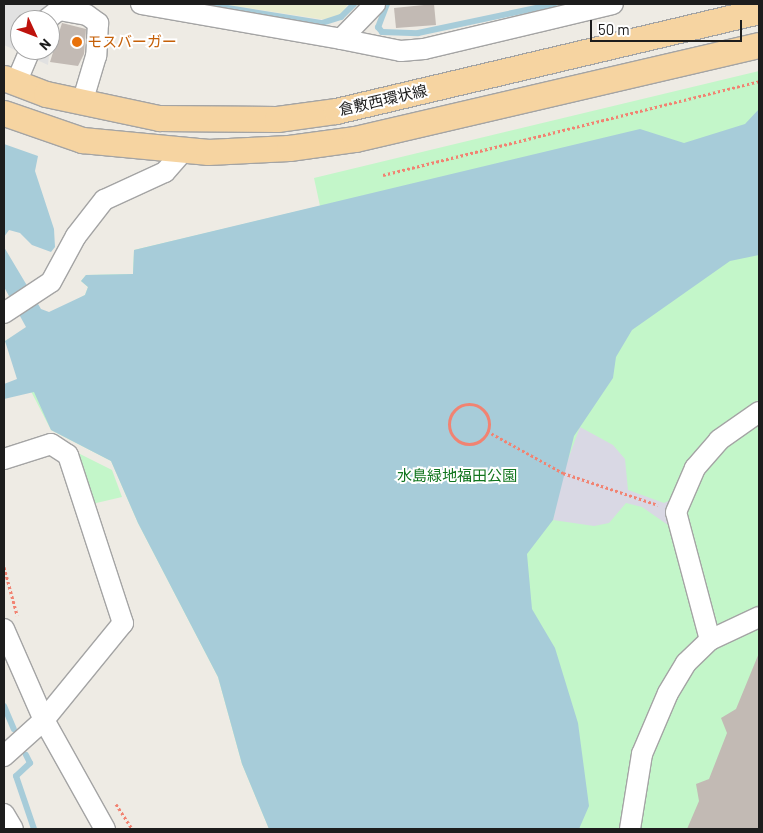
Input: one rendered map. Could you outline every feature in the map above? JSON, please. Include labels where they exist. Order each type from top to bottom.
[{"type":"main road","name":"倉敷西環状線","points":[[10,80],[82,103],[159,118],[277,119],[336,111],[759,11]]},
{"type":"main road","name":"倉敷西環状線","points":[[4,113],[82,140],[184,150],[289,148],[355,140],[759,45]]},
{"type":"street","points":[[141,4],[341,38],[401,51],[424,50],[613,4]]},
{"type":"street","points":[[341,38],[375,4]]},
{"type":"street","points":[[60,10],[87,15],[98,23],[96,56],[82,103]]},
{"type":"street","points":[[10,80],[23,60]]},
{"type":"street","points":[[8,311],[36,295],[59,272],[76,236],[104,200],[164,172],[184,150]]},
{"type":"street","points":[[710,640],[676,512],[695,468],[720,440],[759,412]]},
{"type":"street","points":[[4,459],[50,444],[68,455],[123,623],[44,720],[4,756]]},
{"type":"street","points":[[630,829],[642,754],[652,722],[686,664],[710,640],[759,617]]},
{"type":"street","points":[[4,628],[44,720],[105,829]]},
{"type":"street","points":[[4,814],[13,829]]},
{"type":"path","points":[[383,174],[759,81]]},
{"type":"path","points":[[476,405],[488,418],[487,431],[478,441],[459,441],[450,431],[450,418],[458,407],[476,405]]},
{"type":"path","points":[[487,431],[562,473],[676,512]]},
{"type":"green space","points":[[221,4],[348,4],[341,15],[327,20]]},
{"type":"green space","name":"水島緑地福田公園","points":[[759,71],[759,829],[269,829],[242,764],[218,677],[138,523],[111,461],[51,430],[5,341],[85,295],[88,287],[81,281],[86,275],[133,274],[134,250],[320,206],[314,178]]},
{"type":"green space","points":[[74,451],[112,470],[122,497],[92,504]]},
{"type":"shaded area","points":[[4,4],[55,4],[54,10],[10,10],[10,48],[4,45]]},
{"type":"shaded area","points":[[37,60],[49,60],[48,65]]},
{"type":"shaded area","points":[[580,427],[613,445],[625,459],[628,490],[664,503],[675,498],[668,525],[642,507],[626,503],[609,523],[594,526],[553,520],[563,473]]},
{"type":"water","name":"水島緑地福田公園","points":[[759,109],[759,255],[730,261],[632,330],[616,357],[613,378],[574,436],[553,520],[527,554],[532,609],[555,648],[578,723],[589,806],[579,829],[269,829],[242,764],[218,677],[138,523],[111,461],[51,430],[34,392],[4,399],[4,384],[17,379],[5,341],[26,327],[4,287],[4,247],[41,309],[49,312],[85,295],[88,287],[81,281],[86,275],[133,274],[134,250],[640,129],[684,143],[745,124]]},
{"type":"water","points":[[4,144],[38,156],[35,171],[54,229],[55,247],[51,252],[32,245],[20,233],[9,230],[4,237]]},
{"type":"building","points":[[434,4],[436,25],[396,28],[394,8]]},
{"type":"building","name":"モスバーガー","points":[[62,23],[86,29],[84,54],[78,66],[50,62],[51,60],[60,60],[60,30]]},
{"type":"building","points":[[759,653],[759,829],[687,829],[699,801],[696,784],[709,779],[727,733],[721,718],[736,709]]},
{"type":"waterway","points":[[203,4],[322,23],[341,17],[354,4]]},
{"type":"waterway","points":[[387,4],[378,27],[382,32],[418,33],[554,4]]},
{"type":"waterway","points":[[4,706],[14,729]]},
{"type":"waterway","points":[[26,755],[30,763],[16,776],[34,829]]},
{"type":"place","name":"モスバーガー","points":[[77,42]]}]
